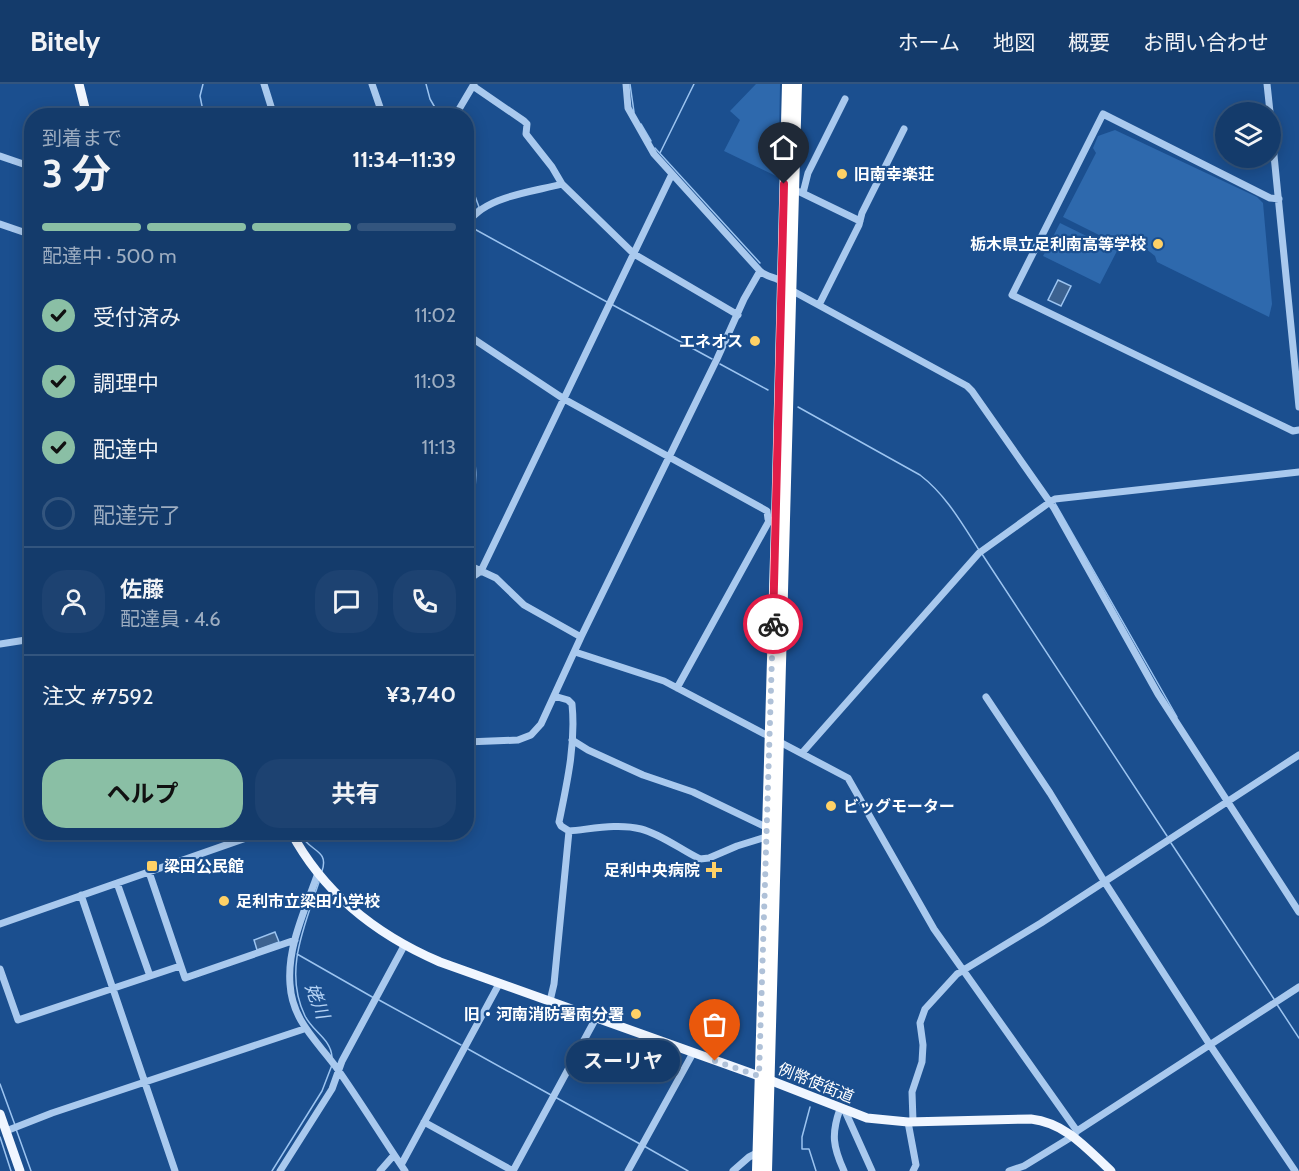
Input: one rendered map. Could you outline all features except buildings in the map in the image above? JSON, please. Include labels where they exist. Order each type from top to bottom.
[{"type":"highway","points":[[757,1171],[773,522],[787,84]]},
{"type":"highway","points":[[767,1171],[792,291],[799,193],[797,84]]},
{"type":"main road","points":[[81,86],[85,108]]},
{"type":"main road","name":"例幣使街道","points":[[296,840],[320,876],[360,916],[404,946],[440,962],[770,1080],[843,1110],[880,1120],[1031,1119],[1058,1126],[1075,1134],[1111,1171]]},
{"type":"main road","points":[[0,1114],[20,1171]]},
{"type":"street","points":[[264,84],[272,108]]},
{"type":"street","points":[[372,84],[380,108]]},
{"type":"street","points":[[626,84],[627,101],[632,116],[654,154],[764,275],[775,277],[792,291],[967,386],[978,398],[1050,502],[1158,694],[1299,912]]},
{"type":"street","points":[[1267,84],[1269,102]]},
{"type":"street","points":[[460,108],[473,85],[527,124],[526,134],[552,166],[562,184],[634,254],[738,315]]},
{"type":"street","points":[[845,99],[799,193],[860,221]]},
{"type":"street","points":[[1279,199],[1270,198],[1103,114],[1012,295],[1282,426],[1293,431],[1299,430]]},
{"type":"street","points":[[819,305],[904,129]]},
{"type":"street","points":[[0,156],[24,164]]},
{"type":"street","points":[[1276,168],[1299,407]]},
{"type":"street","points":[[474,576],[481,571],[672,174]]},
{"type":"street","points":[[474,216],[493,201],[562,184]]},
{"type":"street","points":[[0,224],[24,232]]},
{"type":"street","points":[[474,741],[525,738],[541,724],[744,299],[760,271]]},
{"type":"street","points":[[474,339],[564,399],[767,510],[773,522],[677,688]]},
{"type":"street","points":[[802,753],[979,553],[1054,499],[1299,472]]},
{"type":"street","points":[[474,568],[496,578],[524,605],[581,637]]},
{"type":"street","points":[[0,644],[24,640]]},
{"type":"street","points":[[575,652],[653,676],[769,735],[779,744],[802,753],[848,778],[934,929],[1075,1134]]},
{"type":"street","points":[[554,696],[572,704],[572,740],[559,822],[561,826],[569,831],[626,826],[640,828],[654,833],[700,859],[709,858],[766,832]]},
{"type":"street","points":[[986,697],[1050,793],[1210,1045],[1295,1171]]},
{"type":"street","points":[[572,740],[588,750],[643,775],[724,805],[766,832]]},
{"type":"street","points":[[913,1171],[916,1165],[911,1121],[912,1092],[922,1062],[923,1046],[920,1023],[925,1009],[957,974],[964,972],[1299,755]]},
{"type":"street","points":[[550,1001],[554,984],[569,831]]},
{"type":"street","points":[[0,924],[239,840]]},
{"type":"street","points":[[149,872],[185,978],[295,940]]},
{"type":"street","points":[[320,876],[295,940],[290,965],[292,996],[304,1029],[337,1069],[403,1168]]},
{"type":"street","points":[[117,883],[150,976]]},
{"type":"street","points":[[81,895],[176,1171]]},
{"type":"street","points":[[283,1170],[332,1089],[337,1069],[404,946]]},
{"type":"street","points":[[0,969],[18,1020],[180,966]]},
{"type":"street","points":[[403,1168],[424,1122],[499,984]]},
{"type":"street","points":[[1009,1171],[1024,1166],[1075,1134],[1299,987]]},
{"type":"street","points":[[424,1122],[513,1171],[596,1018]]},
{"type":"street","points":[[6,1131],[52,1113],[304,1029]]},
{"type":"street","points":[[628,1171],[693,1053]]},
{"type":"street","points":[[843,1110],[835,1124],[833,1136],[844,1171]]},
{"type":"street","points":[[843,1110],[872,1171]]},
{"type":"street","points":[[733,1171],[757,1153]]},
{"type":"street","points":[[380,1171],[394,1155]]},
{"type":"shaded area","points":[[756,84],[780,84],[776,176],[724,151],[740,120],[730,111]]},
{"type":"shaded area","points":[[1115,130],[1257,197],[1263,203],[1272,304],[1269,317],[1157,262],[1155,256],[1140,244],[1123,247],[1063,217],[1096,153],[1093,148],[1098,136]]},
{"type":"shaded area","points":[[1060,223],[1117,251],[1100,284],[1043,256]]},
{"type":"shaded area","points":[[1058,280],[1071,286],[1061,306],[1048,300]]},
{"type":"shaded area","points":[[275,932],[279,942],[257,950],[254,940]]},
{"type":"waterway","name":"姥川","points":[[202,108],[200,96],[203,84]]},
{"type":"waterway","points":[[426,84],[435,108]]},
{"type":"waterway","points":[[630,84],[634,112]]},
{"type":"waterway","points":[[660,153],[694,84]]},
{"type":"waterway","points":[[641,124],[651,141]]},
{"type":"waterway","points":[[655,148],[760,263]]},
{"type":"waterway","points":[[474,193],[479,207],[477,209]]},
{"type":"waterway","points":[[474,229],[607,302]]},
{"type":"waterway","points":[[611,304],[712,359]]},
{"type":"waterway","points":[[720,364],[768,390]]},
{"type":"waterway","points":[[798,407],[920,475],[945,500],[979,550]]},
{"type":"waterway","name":"姥川","points":[[474,456],[476,472],[474,492]]},
{"type":"waterway","points":[[1055,503],[1177,717]]},
{"type":"waterway","points":[[982,554],[1167,836]]},
{"type":"waterway","name":"姥川","points":[[306,840],[323,858],[322,871]]},
{"type":"waterway","points":[[1171,843],[1274,999]]},
{"type":"waterway","name":"姥川","points":[[319,882],[298,948],[296,982],[305,1016],[325,1040],[332,1057]]},
{"type":"waterway","points":[[297,954],[374,998]]},
{"type":"waterway","points":[[379,1000],[461,1045]]},
{"type":"waterway","points":[[1276,1003],[1299,1038]]},
{"type":"waterway","points":[[468,1049],[551,1095]]},
{"type":"waterway","name":"姥川","points":[[272,1171],[322,1091],[332,1065]]},
{"type":"waterway","points":[[0,1084],[15,1125]]},
{"type":"waterway","points":[[555,1097],[640,1144]]},
{"type":"waterway","points":[[810,1107],[802,1137],[802,1149],[809,1149],[816,1171]]},
{"type":"waterway","points":[[16,1129],[31,1171]]},
{"type":"waterway","points":[[0,1137],[11,1171]]},
{"type":"waterway","points":[[644,1146],[688,1171]]},
{"type":"way so far","points":[[715,1061],[759,1076],[773,624]]},
{"type":"place","name":"旧南幸楽荘","points":[[842,174]]},
{"type":"place","name":"栃木県立足利南高等学校","points":[[1158,244]]},
{"type":"place","name":"エネオス","points":[[755,341]]},
{"type":"place","name":"ビッグモーター","points":[[831,806]]},
{"type":"place","name":"梁田公民館","points":[[152,866]]},
{"type":"place","name":"足利中央病院","points":[[714,870]]},
{"type":"place","name":"足利市立梁田小学校","points":[[224,901]]},
{"type":"place","name":"旧・河南消防署南分署","points":[[636,1014]]},
{"type":"place","name":"スーリヤ","points":[[715,1061]]},
{"type":"route","points":[[773,624],[784,184]]}]
